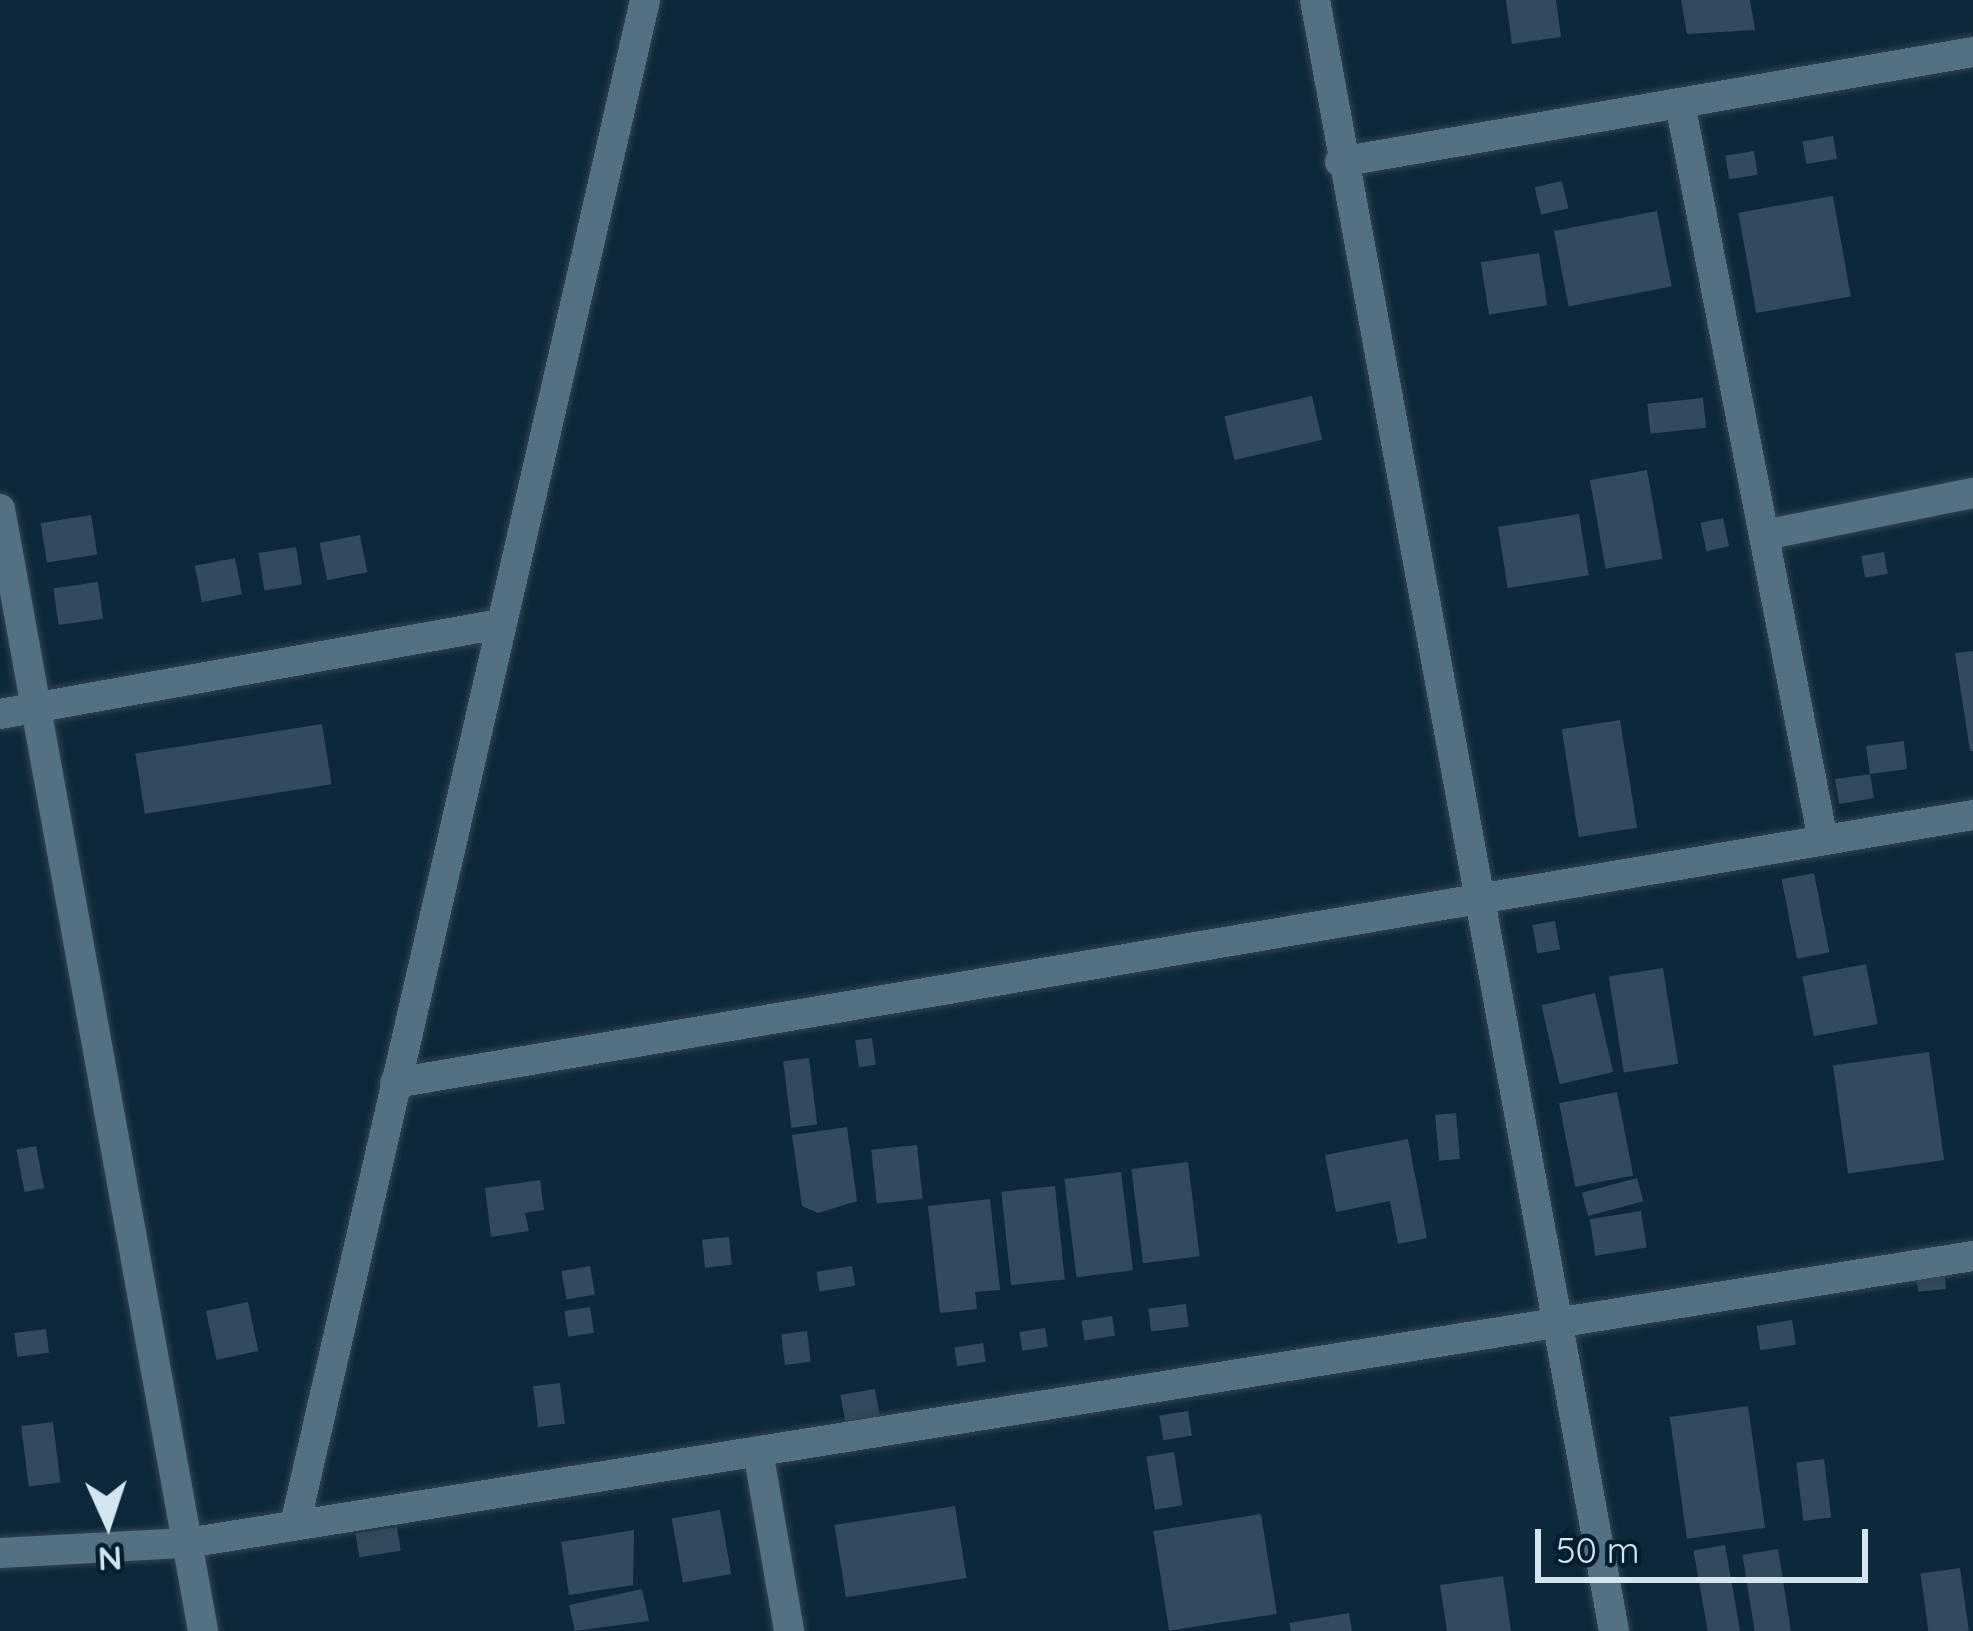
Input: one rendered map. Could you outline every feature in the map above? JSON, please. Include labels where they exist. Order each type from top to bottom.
[{"type":"street","points":[[296,1525],[645,0]]},
{"type":"street","points":[[1315,0],[1340,162],[1614,1631]]},
{"type":"street","points":[[1340,162],[1973,52]]},
{"type":"street","points":[[1680,103],[1823,840]]},
{"type":"street","points":[[1764,535],[1973,493]]},
{"type":"street","points":[[0,509],[203,1631]]},
{"type":"street","points":[[0,714],[500,624]]},
{"type":"street","points":[[395,1083],[1973,815]]},
{"type":"street","points":[[0,1552],[187,1543],[1973,1256]]},
{"type":"street","points":[[758,1451],[789,1631]]},
{"type":"building","points":[[1506,0],[1556,0],[1561,37],[1512,44]]},
{"type":"building","points":[[1681,0],[1750,0],[1755,30],[1687,34]]},
{"type":"building","points":[[1833,136],[1837,159],[1806,164],[1802,141]]},
{"type":"building","points":[[1754,151],[1758,175],[1729,179],[1725,156]]},
{"type":"building","points":[[1562,181],[1568,208],[1541,215],[1535,187]]},
{"type":"building","points":[[1833,196],[1851,296],[1756,313],[1738,213]]},
{"type":"building","points":[[1657,211],[1672,287],[1569,307],[1554,231]]},
{"type":"building","points":[[1539,253],[1547,305],[1489,315],[1481,262]]},
{"type":"building","points":[[1312,396],[1322,440],[1234,460],[1224,416]]},
{"type":"building","points":[[1703,398],[1706,428],[1650,434],[1647,404]]},
{"type":"building","points":[[1647,470],[1663,559],[1606,569],[1590,480]]},
{"type":"building","points":[[1579,514],[1589,575],[1508,588],[1498,527]]},
{"type":"building","points":[[91,515],[97,555],[47,562],[41,523]]},
{"type":"building","points":[[1723,518],[1729,546],[1707,551],[1701,523]]},
{"type":"building","points":[[360,535],[367,572],[327,580],[320,543]]},
{"type":"building","points":[[296,547],[302,585],[264,590],[258,553]]},
{"type":"building","points":[[1884,552],[1888,574],[1865,578],[1861,556]]},
{"type":"building","points":[[235,558],[242,594],[202,602],[195,566]]},
{"type":"building","points":[[98,582],[103,619],[59,625],[53,588]]},
{"type":"building","points":[[1973,651],[1973,751],[1970,751],[1955,653]]},
{"type":"building","points":[[1620,720],[1637,828],[1579,837],[1562,729]]},
{"type":"building","points":[[322,724],[332,784],[145,814],[135,754]]},
{"type":"building","points":[[1904,741],[1907,769],[1870,774],[1866,746]]},
{"type":"building","points":[[1870,774],[1874,798],[1839,804],[1835,779]]},
{"type":"building","points":[[1814,873],[1829,953],[1797,959],[1782,879]]},
{"type":"building","points":[[1555,921],[1560,950],[1537,954],[1532,925]]},
{"type":"building","points":[[1866,964],[1878,1024],[1814,1036],[1802,976]]},
{"type":"building","points":[[1663,968],[1678,1064],[1624,1072],[1609,977]]},
{"type":"building","points":[[1595,993],[1613,1072],[1560,1084],[1541,1005]]},
{"type":"building","points":[[872,1038],[876,1065],[859,1067],[855,1040]]},
{"type":"building","points":[[1929,1052],[1944,1160],[1848,1173],[1833,1065]]},
{"type":"building","points":[[809,1058],[817,1125],[791,1128],[783,1061]]},
{"type":"building","points":[[1617,1092],[1633,1175],[1575,1187],[1559,1103]]},
{"type":"building","points":[[1456,1113],[1460,1159],[1439,1161],[1435,1115]]},
{"type":"building","points":[[847,1127],[857,1201],[818,1213],[802,1206],[792,1135]]},
{"type":"building","points":[[1408,1139],[1427,1238],[1398,1244],[1390,1201],[1336,1212],[1325,1155]]},
{"type":"building","points":[[917,1145],[923,1199],[877,1204],[871,1150]]},
{"type":"building","points":[[36,1146],[44,1188],[25,1192],[16,1150]]},
{"type":"building","points":[[1188,1162],[1200,1256],[1143,1263],[1131,1169]]},
{"type":"building","points":[[1121,1172],[1133,1270],[1076,1277],[1064,1179]]},
{"type":"building","points":[[1637,1178],[1643,1201],[1588,1216],[1582,1193]]},
{"type":"building","points":[[540,1180],[544,1210],[525,1213],[529,1231],[491,1237],[485,1188]]},
{"type":"building","points":[[1055,1186],[1065,1279],[1011,1285],[1001,1192]]},
{"type":"building","points":[[990,1199],[1000,1290],[975,1292],[977,1309],[940,1313],[928,1206]]},
{"type":"building","points":[[1641,1211],[1647,1248],[1595,1256],[1590,1219]]},
{"type":"building","points":[[729,1237],[732,1265],[705,1268],[702,1240]]},
{"type":"building","points":[[590,1266],[595,1295],[566,1300],[561,1271]]},
{"type":"building","points":[[852,1266],[855,1286],[820,1291],[816,1272]]},
{"type":"building","points":[[1944,1270],[1946,1289],[1918,1292],[1916,1273]]},
{"type":"building","points":[[248,1302],[258,1351],[216,1360],[206,1311]]},
{"type":"building","points":[[1186,1304],[1189,1327],[1151,1331],[1148,1309]]},
{"type":"building","points":[[590,1307],[594,1333],[568,1337],[564,1311]]},
{"type":"building","points":[[1112,1316],[1115,1336],[1085,1341],[1081,1321]]},
{"type":"building","points":[[1792,1320],[1796,1345],[1760,1350],[1756,1326]]},
{"type":"building","points":[[1045,1328],[1048,1347],[1022,1351],[1019,1332]]},
{"type":"building","points":[[46,1329],[49,1353],[17,1357],[14,1333]]},
{"type":"building","points":[[807,1331],[811,1362],[785,1365],[781,1334]]},
{"type":"building","points":[[983,1343],[986,1362],[957,1366],[954,1348]]},
{"type":"building","points":[[560,1383],[565,1424],[538,1427],[533,1386]]},
{"type":"building","points":[[875,1389],[880,1417],[845,1423],[841,1395]]},
{"type":"building","points":[[1748,1406],[1765,1528],[1687,1539],[1670,1417]]},
{"type":"building","points":[[1188,1411],[1192,1436],[1163,1440],[1159,1416]]},
{"type":"building","points":[[53,1422],[60,1483],[29,1486],[21,1426]]},
{"type":"building","points":[[1174,1452],[1182,1505],[1155,1510],[1146,1456]]},
{"type":"building","points":[[1824,1459],[1831,1518],[1803,1521],[1796,1462]]},
{"type":"building","points":[[955,1506],[966,1578],[846,1597],[835,1525]]},
{"type":"building","points":[[720,1510],[731,1574],[683,1583],[672,1519]]},
{"type":"building","points":[[1261,1514],[1277,1614],[1169,1631],[1153,1531]]},
{"type":"building","points":[[397,1527],[401,1551],[359,1557],[356,1534]]},
{"type":"building","points":[[634,1530],[633,1585],[569,1595],[561,1542]]},
{"type":"building","points":[[1725,1545],[1740,1631],[1708,1631],[1693,1551]]},
{"type":"building","points":[[1778,1549],[1791,1631],[1755,1631],[1742,1555]]},
{"type":"building","points":[[1960,1568],[1969,1630],[1928,1631],[1920,1574]]},
{"type":"building","points":[[1503,1576],[1511,1631],[1447,1631],[1440,1585]]},
{"type":"building","points":[[642,1589],[649,1621],[575,1631],[569,1605]]},
{"type":"building","points":[[1349,1613],[1352,1631],[1291,1631],[1289,1623]]}]
